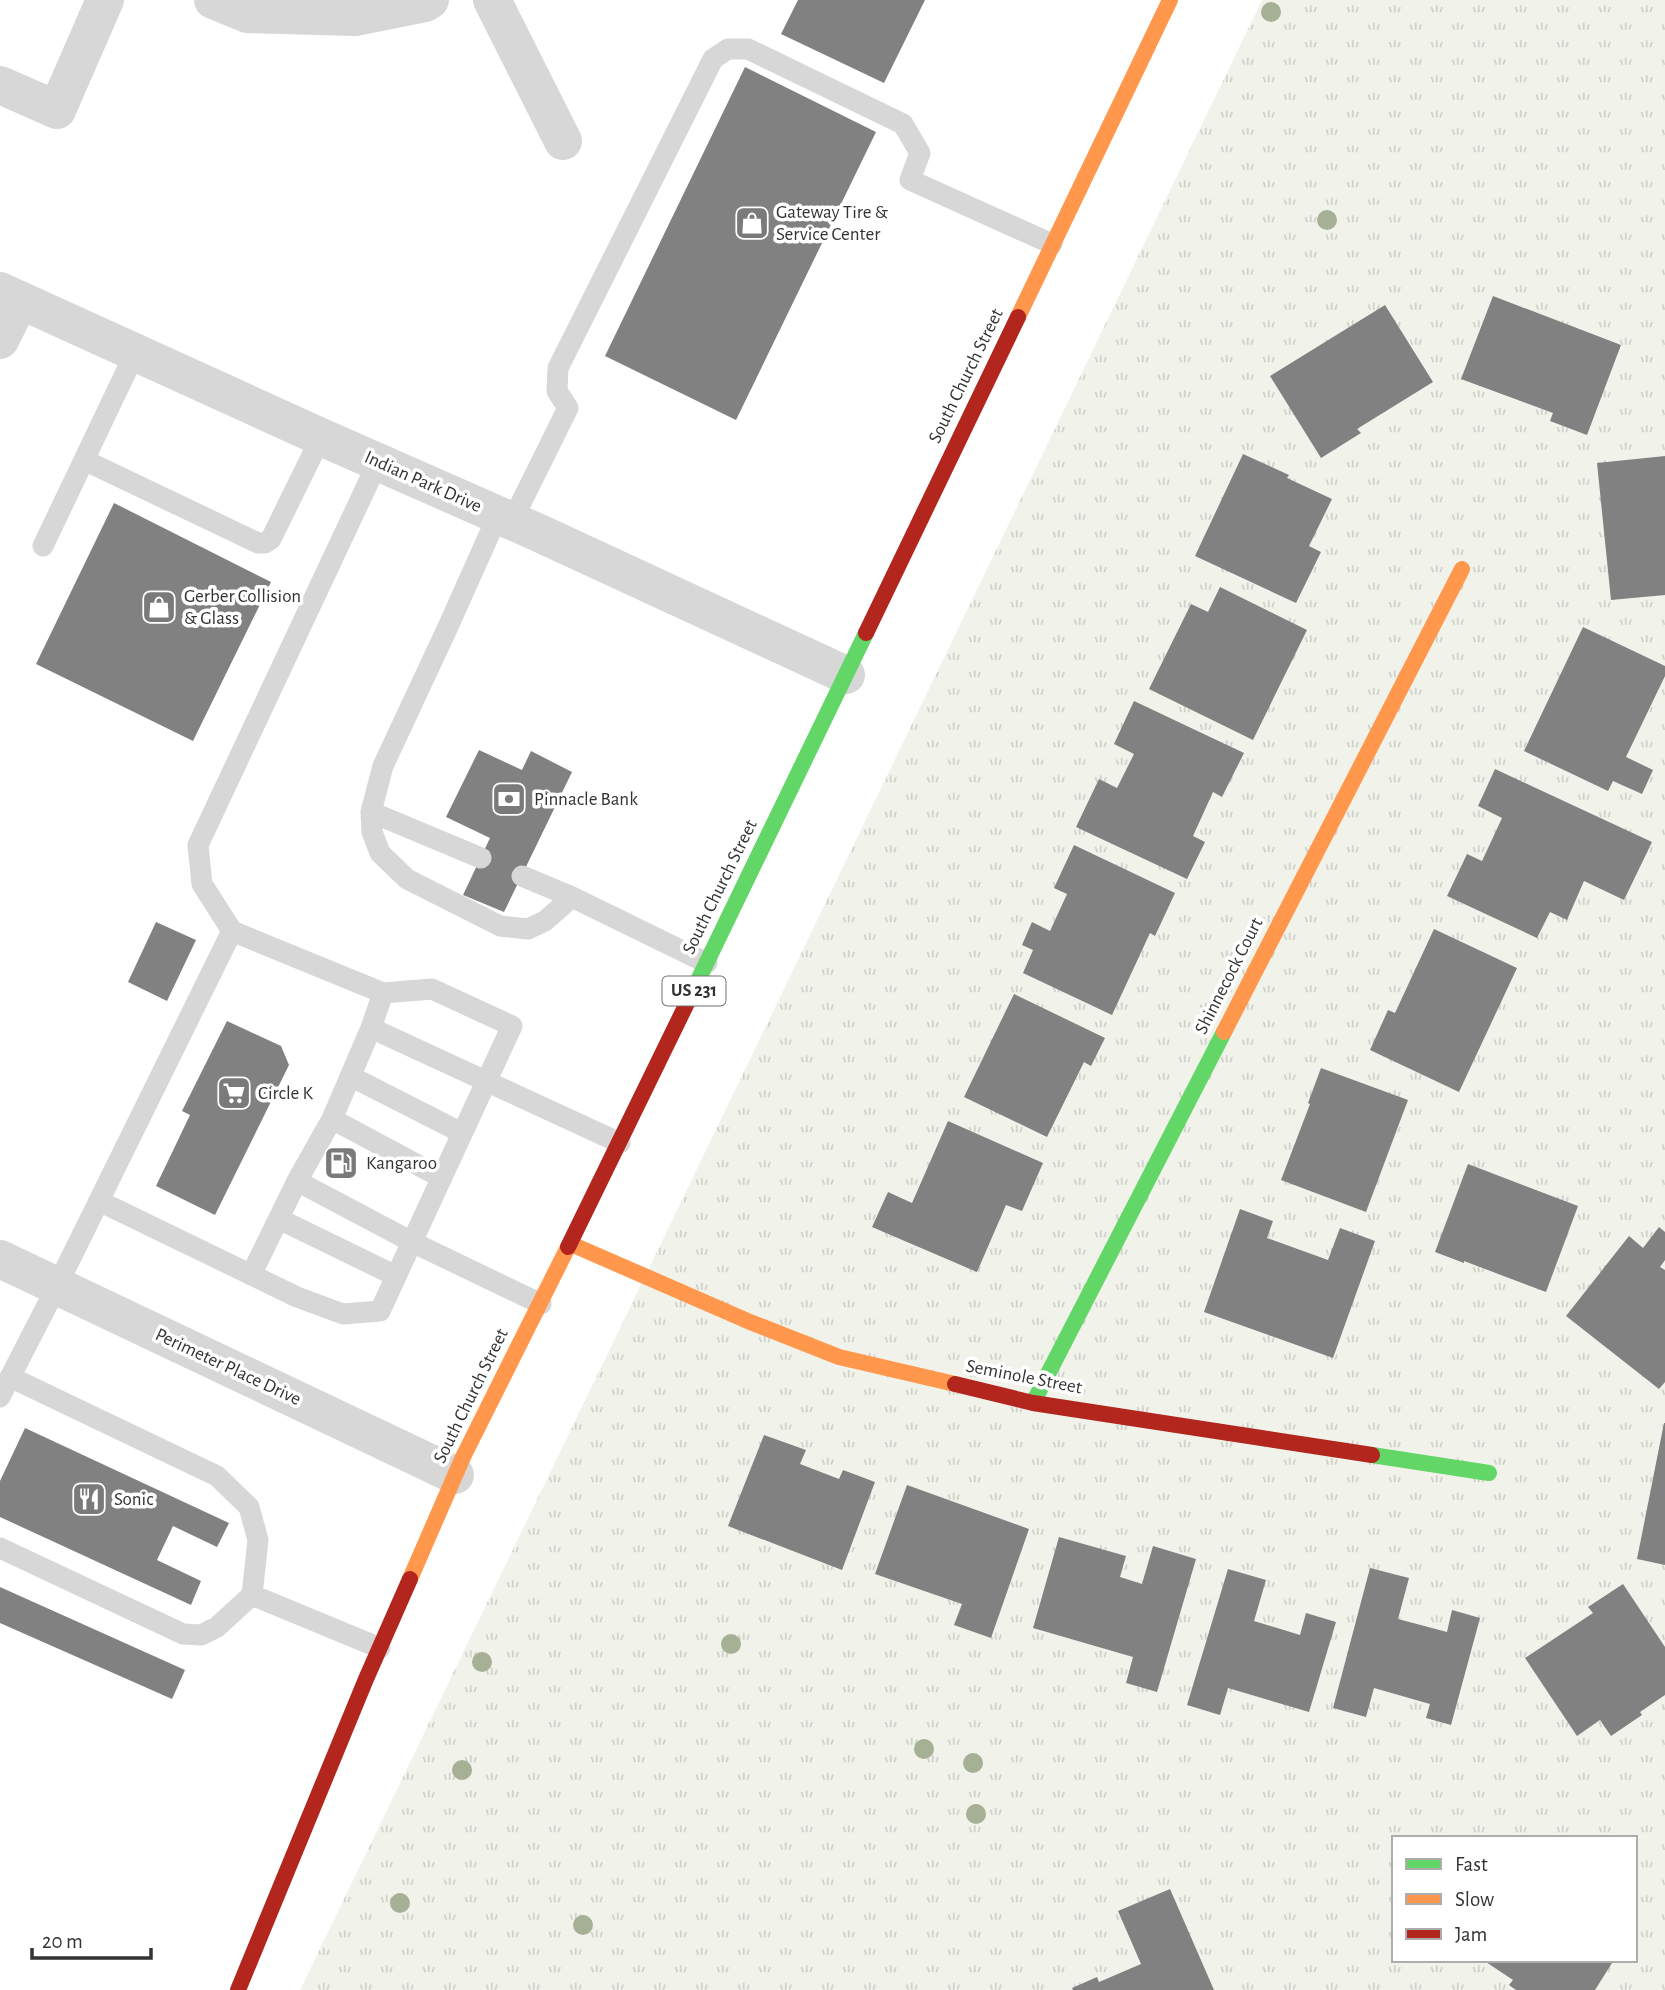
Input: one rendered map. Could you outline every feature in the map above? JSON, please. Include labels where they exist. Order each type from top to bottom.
[{"type":"main road","name":"South Church Street","points":[[238,1990],[455,1475],[620,1143],[1170,0]]},
{"type":"main road","name":"Shinnecock Court","points":[[1033,1403],[1462,569]]},
{"type":"main road","name":"Seminole Street","points":[[571,1244],[750,1322],[839,1357],[1033,1403],[1489,1473]]},
{"type":"street","points":[[0,85],[57,110],[105,0]]},
{"type":"street","points":[[213,0],[247,14],[355,18],[430,0]]},
{"type":"street","points":[[492,0],[563,141]]},
{"type":"street","points":[[0,340],[10,295]]},
{"type":"street","name":"Indian Park Drive","points":[[10,295],[846,675]]},
{"type":"street","name":"Perimeter Place Drive","points":[[0,1259],[455,1475]]},
{"type":"lane","points":[[572,897],[545,921],[528,929],[499,926],[407,879],[380,853],[372,831],[371,811],[383,766],[505,518],[568,408],[556,391],[558,368],[713,59],[728,49],[748,50],[903,124],[920,153],[910,180],[1052,244]]},
{"type":"lane","points":[[43,546],[135,353]]},
{"type":"lane","points":[[84,460],[258,543],[265,543],[271,539],[321,438]]},
{"type":"lane","points":[[99,1201],[297,1297],[343,1314],[380,1311],[512,1026],[432,989],[383,993],[232,931],[202,884],[198,845],[378,462]]},
{"type":"lane","points":[[371,811],[481,858]]},
{"type":"lane","points":[[522,876],[572,897],[707,963]]},
{"type":"lane","points":[[0,1396],[232,931]]},
{"type":"lane","points":[[251,1275],[297,1181],[332,1119],[383,993]]},
{"type":"lane","points":[[371,1028],[620,1143]]},
{"type":"lane","points":[[351,1076],[462,1133]]},
{"type":"lane","points":[[332,1119],[442,1178]]},
{"type":"lane","points":[[297,1181],[412,1242],[541,1304]]},
{"type":"lane","points":[[279,1219],[396,1276]]},
{"type":"lane","points":[[0,1548],[183,1634],[201,1635],[217,1628],[252,1595],[258,1540],[249,1507],[218,1476],[10,1377]]},
{"type":"lane","points":[[252,1595],[380,1648]]},
{"type":"green space","points":[[1262,0],[1665,0],[1665,1990],[300,1990]]},
{"type":"building","points":[[798,0],[925,0],[884,83],[781,34]]},
{"type":"building","points":[[745,67],[876,132],[736,420],[605,356]]},
{"type":"building","points":[[1493,296],[1621,345],[1587,435],[1550,421],[1553,413],[1461,379]]},
{"type":"building","points":[[1385,305],[1433,382],[1357,429],[1361,433],[1321,458],[1270,376]]},
{"type":"building","points":[[1243,454],[1332,499],[1309,546],[1321,552],[1296,603],[1195,556]]},
{"type":"building","points":[[1665,456],[1665,595],[1611,600],[1597,463]]},
{"type":"building","points":[[114,503],[271,582],[193,741],[36,664]]},
{"type":"building","points":[[1220,587],[1307,630],[1253,740],[1149,689],[1191,604],[1208,612]]},
{"type":"building","points":[[1583,627],[1665,666],[1665,676],[1626,757],[1653,770],[1642,794],[1613,781],[1608,791],[1524,751]]},
{"type":"building","points":[[1134,701],[1244,753],[1222,797],[1213,792],[1193,836],[1205,842],[1187,879],[1076,827],[1099,779],[1117,788],[1134,754],[1114,744]]},
{"type":"building","points":[[479,750],[522,770],[531,751],[572,772],[504,912],[463,895],[490,838],[446,817]]},
{"type":"building","points":[[1495,769],[1652,842],[1624,900],[1584,881],[1567,920],[1550,912],[1537,938],[1447,896],[1467,854],[1482,861],[1502,818],[1478,806]]},
{"type":"building","points":[[1074,845],[1175,893],[1155,936],[1150,933],[1112,1015],[1023,973],[1033,950],[1022,945],[1032,922],[1050,931],[1067,894],[1054,888]]},
{"type":"building","points":[[156,922],[196,940],[167,1001],[128,982]]},
{"type":"building","points":[[1434,929],[1517,968],[1459,1092],[1370,1050],[1388,1010],[1395,1013]]},
{"type":"building","points":[[1014,994],[1105,1038],[1091,1066],[1084,1062],[1047,1137],[964,1097]]},
{"type":"building","points":[[227,1021],[281,1046],[289,1065],[215,1215],[156,1186],[190,1115],[182,1111]]},
{"type":"building","points":[[1321,1068],[1408,1100],[1366,1212],[1281,1180]]},
{"type":"building","points":[[948,1121],[1043,1163],[1022,1211],[1006,1205],[977,1272],[872,1227],[888,1192],[912,1203]]},
{"type":"building","points":[[1468,1164],[1578,1206],[1546,1292],[1435,1252]]},
{"type":"building","points":[[1240,1209],[1273,1221],[1267,1238],[1328,1260],[1340,1228],[1375,1241],[1333,1358],[1204,1312]]},
{"type":"building","points":[[1659,1227],[1665,1232],[1665,1260],[1660,1267],[1665,1270],[1665,1382],[1659,1389],[1566,1316],[1629,1236],[1643,1248]]},
{"type":"building","points":[[1665,1423],[1665,1565],[1637,1559]]},
{"type":"building","name":"Sonic","points":[[25,1428],[229,1523],[217,1547],[173,1526],[157,1560],[201,1581],[191,1605],[0,1517],[0,1481]]},
{"type":"building","points":[[764,1435],[806,1450],[800,1464],[839,1479],[843,1470],[875,1482],[842,1570],[728,1526]]},
{"type":"building","points":[[907,1485],[1029,1529],[991,1638],[954,1625],[962,1604],[875,1574]]},
{"type":"building","points":[[1059,1537],[1126,1556],[1120,1577],[1142,1584],[1153,1546],[1196,1559],[1157,1692],[1126,1683],[1133,1657],[1033,1628]]},
{"type":"building","points":[[1370,1568],[1409,1578],[1398,1619],[1447,1632],[1452,1610],[1480,1618],[1451,1725],[1426,1718],[1430,1704],[1374,1688],[1366,1717],[1333,1708]]},
{"type":"building","points":[[1228,1569],[1266,1580],[1254,1621],[1300,1635],[1306,1613],[1336,1622],[1309,1712],[1228,1688],[1220,1715],[1187,1705]]},
{"type":"building","points":[[1623,1584],[1665,1647],[1665,1695],[1611,1736],[1600,1720],[1577,1736],[1525,1658],[1593,1613],[1588,1607]]},
{"type":"building","points":[[0,1587],[185,1670],[172,1699],[0,1623]]},
{"type":"building","points":[[1170,1889],[1214,1990],[1073,1990],[1072,1988],[1097,1977],[1099,1982],[1141,1964],[1118,1911]]},
{"type":"building","points":[[1486,1962],[1612,1963],[1595,1990],[1516,1990],[1509,1985],[1513,1980]]},
{"type":"traffic: fast","points":[[689,999],[866,633]]},
{"type":"traffic: fast","points":[[1033,1403],[1224,1032]]},
{"type":"traffic: fast","points":[[1372,1455],[1489,1473]]},
{"type":"traffic: slow","points":[[1018,317],[1170,0]]},
{"type":"traffic: slow","points":[[1224,1032],[1462,569]]},
{"type":"traffic: slow","points":[[571,1244],[750,1322],[839,1357],[955,1384]]},
{"type":"traffic: slow","points":[[410,1579],[463,1457],[568,1247]]},
{"type":"traffic: jam","points":[[866,633],[1018,317]]},
{"type":"traffic: jam","points":[[568,1247],[689,999]]},
{"type":"traffic: jam","points":[[955,1384],[1033,1403],[1372,1455]]},
{"type":"traffic: jam","points":[[238,1990],[410,1579]]},
{"type":"place","name":"Gateway Tire & Service Center","points":[[752,223]]},
{"type":"place","name":"Gerber Collision & Glass","points":[[159,607]]},
{"type":"place","name":"Pinnacle Bank","points":[[509,799]]},
{"type":"place","name":"Circle K","points":[[234,1093]]},
{"type":"place","name":"Kangaroo","points":[[341,1163]]},
{"type":"place","name":"Sonic","points":[[89,1499]]}]
